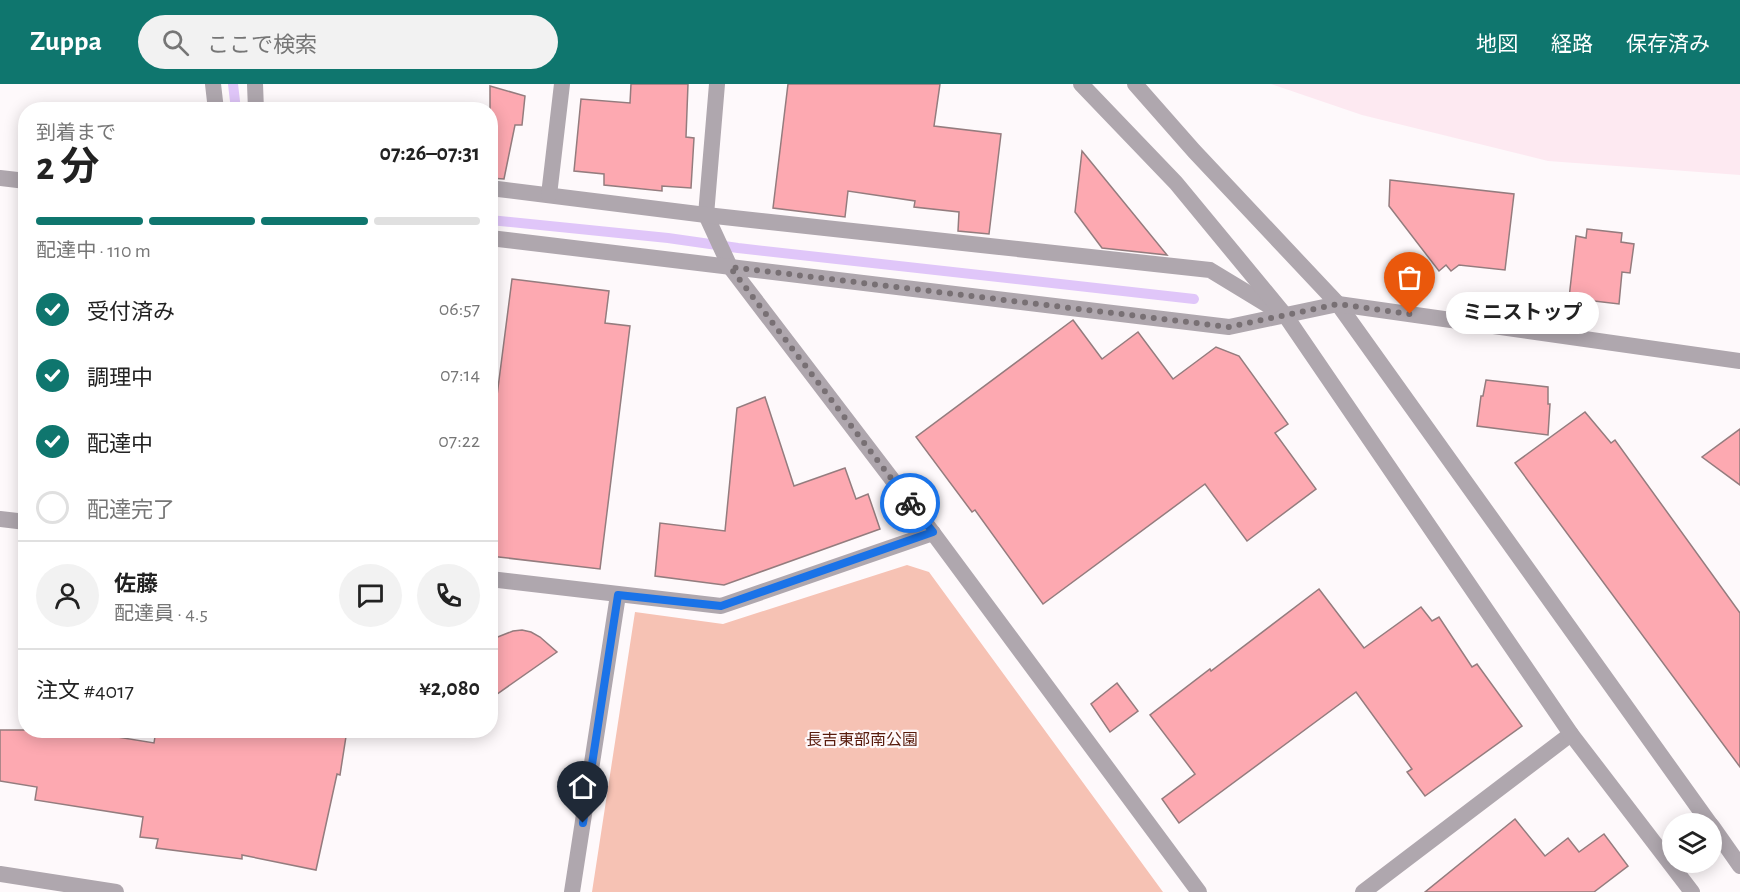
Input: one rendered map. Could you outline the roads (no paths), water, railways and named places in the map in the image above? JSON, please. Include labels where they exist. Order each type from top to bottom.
[{"type":"street","points":[[213,84],[215,102]]},
{"type":"street","points":[[255,84],[256,102]]},
{"type":"street","points":[[549,195],[562,84]]},
{"type":"street","points":[[717,84],[706,215],[730,267],[933,532],[1199,892]]},
{"type":"street","points":[[1081,84],[1176,183],[1284,315],[1571,734],[1692,892]]},
{"type":"street","points":[[1135,84],[1194,151],[1338,304],[1702,813]]},
{"type":"street","points":[[0,178],[18,180]]},
{"type":"street","points":[[498,189],[706,215],[1210,270],[1284,315]]},
{"type":"street","points":[[498,239],[1229,327],[1338,304],[1740,361]]},
{"type":"street","points":[[0,519],[18,521]]},
{"type":"street","points":[[498,580],[721,606],[933,532]]},
{"type":"street","points":[[572,892],[618,595]]},
{"type":"street","points":[[1363,892],[1571,734]]},
{"type":"street","points":[[1722,841],[1740,866]]},
{"type":"street","points":[[0,874],[116,892]]},
{"type":"waterway","points":[[233,84],[235,102]]},
{"type":"waterway","points":[[498,221],[668,238],[738,248],[1194,299]]},
{"type":"place","name":"ミニストップ","points":[[1410,314]]},
{"type":"park label","name":"長吉東部南公園","points":[[862,740]]}]
